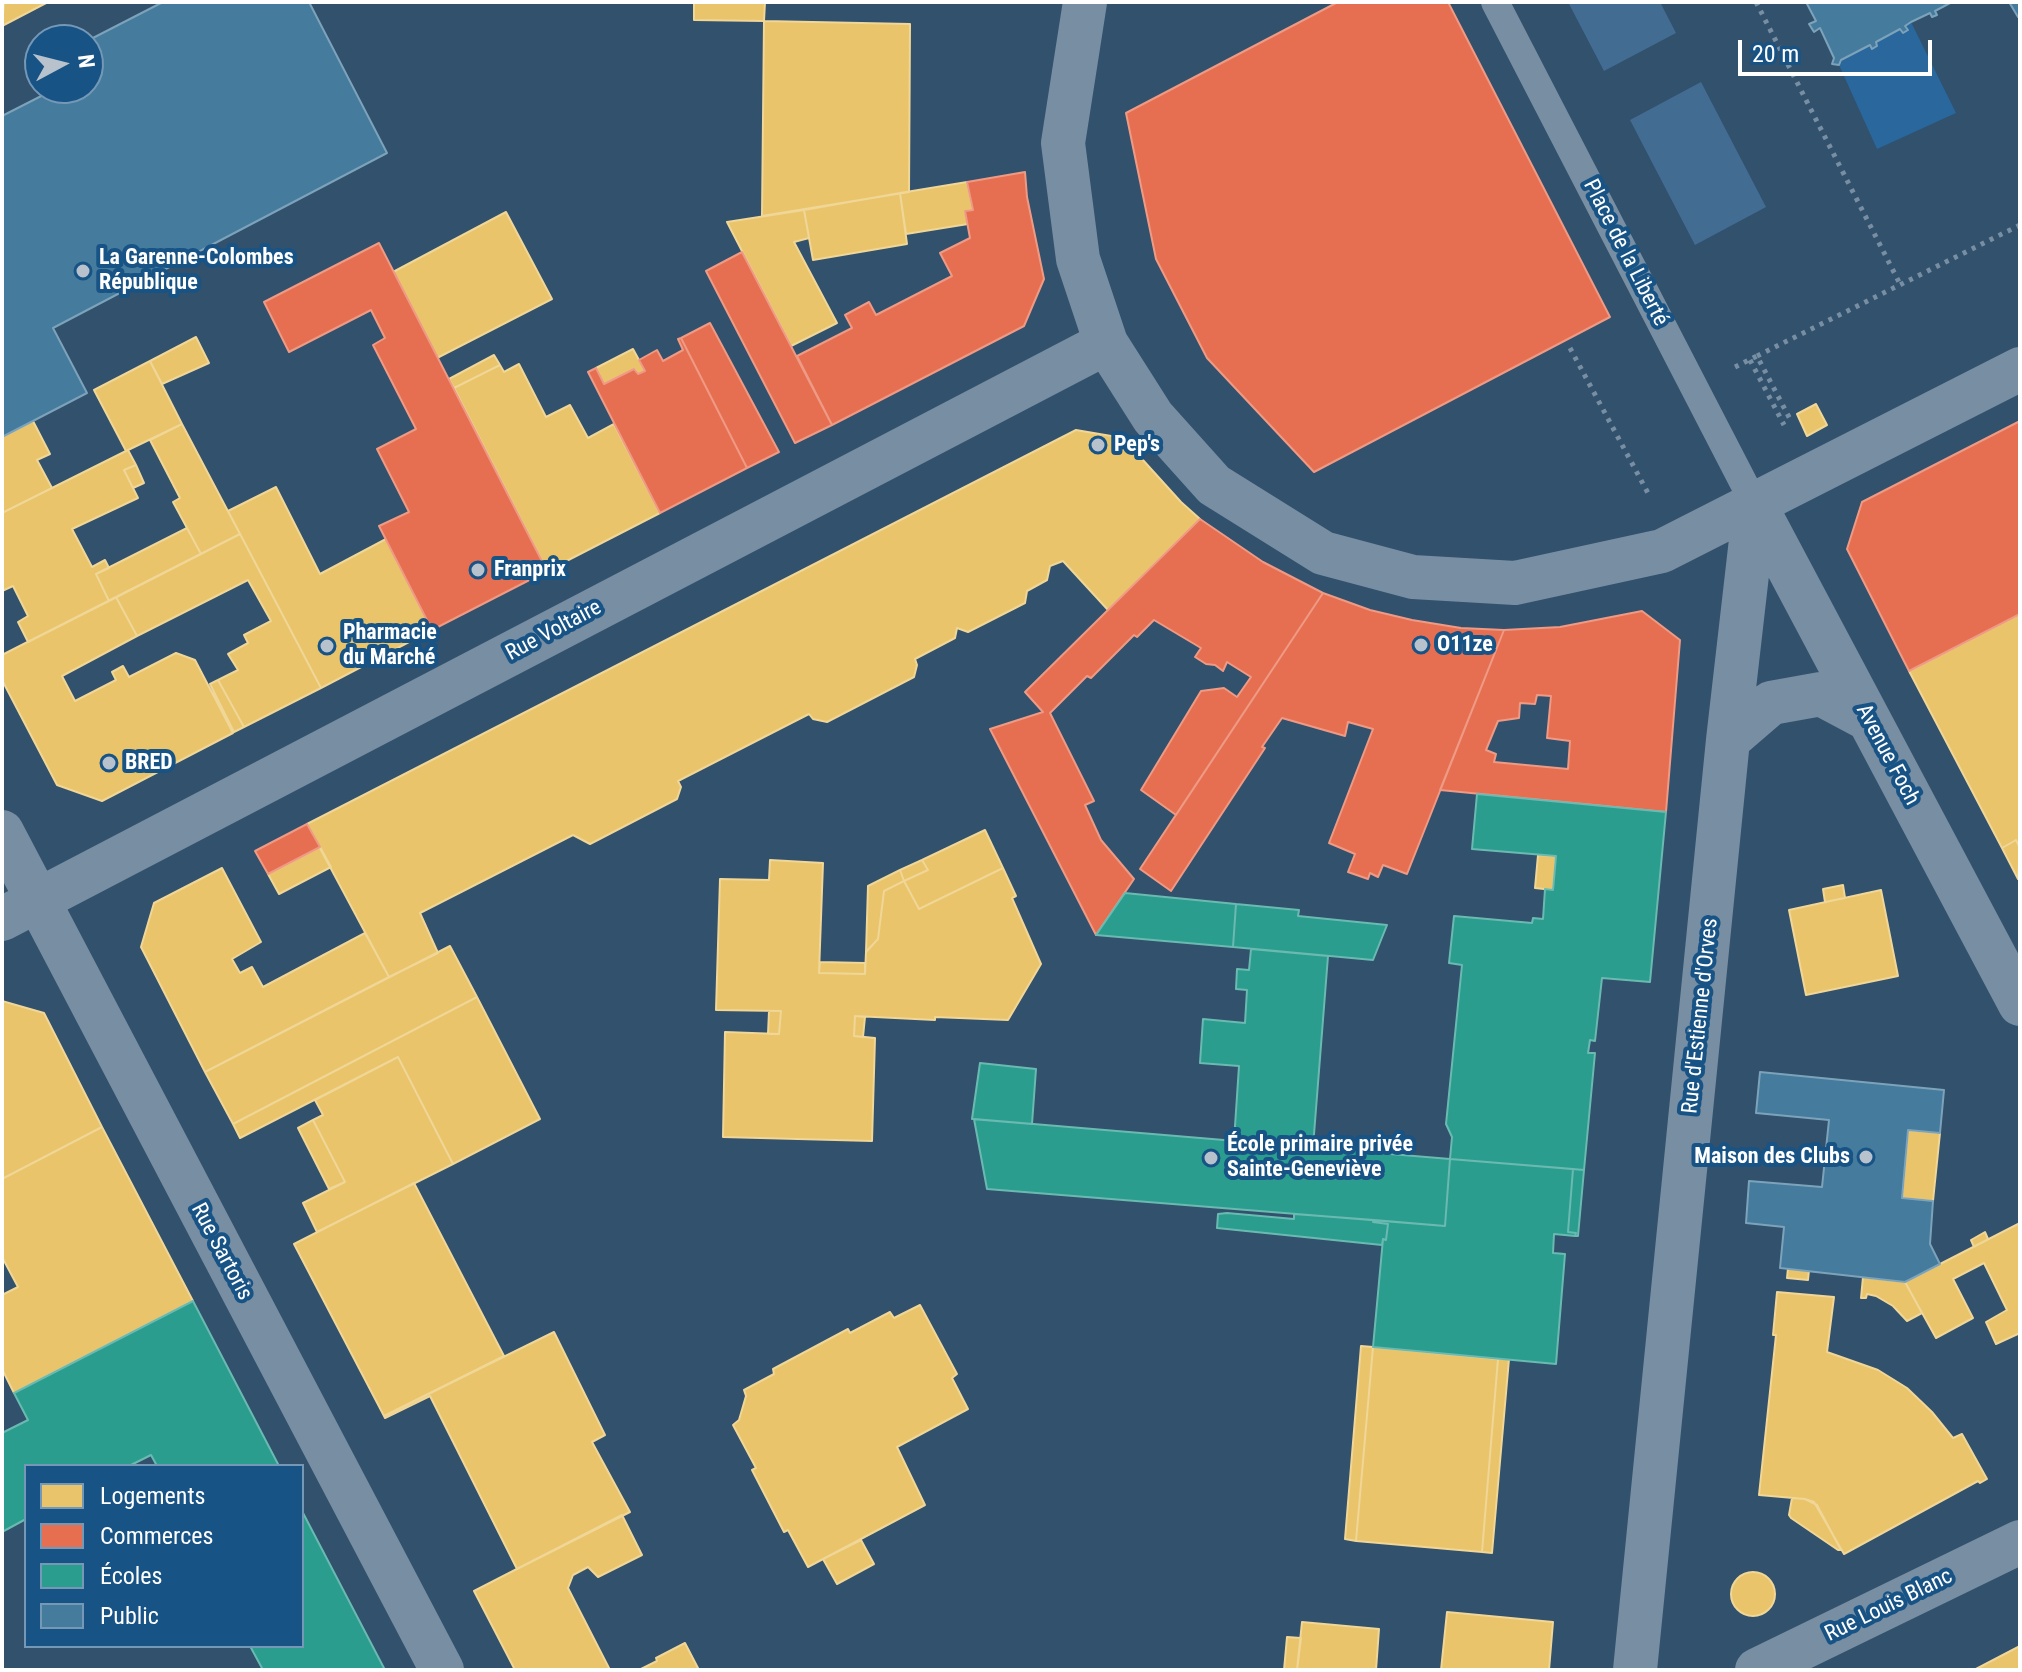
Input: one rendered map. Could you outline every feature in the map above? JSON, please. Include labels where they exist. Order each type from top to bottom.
[{"type":"street","points":[[1085,2],[1063,143],[1078,259],[1106,343],[1153,417],[1214,485],[1323,553],[1413,577],[1515,583],[1662,551],[2020,369]]},
{"type":"street","name":"Rue Voltaire","points":[[19,910],[1106,343]]},
{"type":"street","name":"Avenue Foch","points":[[1755,505],[2020,1004]]},
{"type":"street","name":"Rue d'Estienne d'Orves","points":[[1635,1670],[1728,740],[1755,505]]},
{"type":"street","points":[[1728,740],[1771,703],[1821,694],[1868,719]]},
{"type":"street","name":"Rue Sartoris","points":[[2,832],[19,910],[442,1670]]},
{"type":"street","name":"Rue Louis Blanc","points":[[1757,1670],[2020,1542]]},
{"type":"lane","name":"Place de la Liberté","points":[[1495,2],[1755,505]]},
{"type":"path","points":[[1756,2],[1901,286]]},
{"type":"path","points":[[1757,356],[2020,225]]},
{"type":"path","points":[[1570,348],[1651,500]]},
{"type":"path","points":[[1750,360],[1785,428]]},
{"type":"path","points":[[1770,380],[1795,428]]},
{"type":"shaded area","points":[[1568,2],[1660,2],[1676,33],[1604,71]]},
{"type":"shaded area","points":[[1911,22],[1956,113],[1877,149],[1839,65],[1841,60],[1900,29],[1903,33],[1907,30],[1905,26]]},
{"type":"shaded area","points":[[1701,82],[1766,207],[1695,245],[1630,120]]},
{"type":"building: Logements","points":[[4,2],[48,2],[2,26]]},
{"type":"building: Logements","points":[[694,2],[765,2],[764,21],[694,20]]},
{"type":"building: Logements","points":[[764,21],[910,24],[909,192],[762,216]]},
{"type":"building: Logements","points":[[967,182],[973,210],[965,211],[968,224],[906,234],[900,193]]},
{"type":"building: Logements","points":[[900,193],[907,244],[813,260],[804,210]]},
{"type":"building: Logements","points":[[804,210],[809,238],[794,242],[837,323],[791,346],[727,222]]},
{"type":"building: Logements","points":[[506,212],[552,299],[437,358],[393,272]]},
{"type":"building: Logements","points":[[196,337],[209,363],[162,384],[150,361]]},
{"type":"building: Logements","points":[[633,349],[645,371],[638,374],[634,369],[604,384],[596,368]]},
{"type":"building: Logements","points":[[494,355],[500,365],[454,388],[449,379]]},
{"type":"building: Logements","points":[[150,361],[182,424],[126,451],[94,390]]},
{"type":"building: Logements","points":[[519,364],[546,417],[570,405],[588,438],[614,424],[660,513],[547,571],[454,388],[500,365],[504,372]]},
{"type":"building: Logements","points":[[1816,404],[1827,425],[1807,436],[1797,414]]},
{"type":"building: Logements","points":[[33,421],[50,454],[37,460],[52,488],[2,513],[2,437]]},
{"type":"building: Logements","points":[[182,424],[240,534],[201,554],[173,502],[180,498],[150,440]]},
{"type":"building: Logements","points":[[1076,430],[1123,438],[1200,519],[1108,610],[1063,561],[1050,566],[1047,580],[1027,591],[1025,603],[968,632],[957,628],[955,638],[915,659],[914,677],[827,722],[813,719],[809,714],[678,781],[681,787],[677,799],[590,844],[573,835],[420,913],[438,953],[389,977],[307,824]]},
{"type":"building: Logements","points":[[128,450],[136,465],[124,470],[138,498],[72,529],[92,567],[105,560],[109,568],[96,574],[109,601],[28,642],[18,622],[28,616],[13,586],[2,591],[2,513]]},
{"type":"building: Logements","points":[[136,465],[144,483],[133,488],[124,470]]},
{"type":"building: Logements","points":[[276,487],[320,574],[386,539],[432,630],[321,688],[228,511]]},
{"type":"building: Logements","points":[[187,528],[201,554],[109,601],[96,574]]},
{"type":"building: Logements","points":[[240,534],[321,688],[244,727],[218,680],[238,670],[228,654],[248,643],[244,635],[271,621],[248,580],[137,636],[116,597]]},
{"type":"building: Logements","points":[[116,597],[137,636],[62,676],[75,701],[116,680],[112,672],[123,666],[129,677],[176,653],[195,660],[233,733],[102,801],[57,785],[2,680],[2,655]]},
{"type":"building: Logements","points":[[2020,614],[2020,848],[2016,840],[2002,848],[1909,671]]},
{"type":"building: Logements","points":[[218,680],[244,727],[234,732],[210,684]]},
{"type":"building: Logements","points":[[985,830],[1003,868],[919,909],[904,881],[928,870],[922,860]]},
{"type":"building: Logements","points":[[2016,840],[2020,848],[2018,879],[2002,848]]},
{"type":"building: Logements","points":[[320,847],[331,867],[279,894],[268,874]]},
{"type":"building: Logements","points":[[1538,855],[1556,856],[1553,890],[1535,888]]},
{"type":"building: Logements","points":[[770,860],[823,863],[819,973],[865,974],[866,952],[878,939],[884,891],[904,881],[919,909],[1003,868],[1016,896],[1012,898],[1041,964],[1008,1020],[855,1016],[854,1036],[875,1038],[872,1141],[723,1137],[725,1032],[779,1034],[781,1011],[716,1010],[720,879],[769,880]]},
{"type":"building: Logements","points":[[922,860],[928,870],[904,881],[900,870]]},
{"type":"building: Logements","points":[[222,868],[261,942],[232,959],[240,973],[252,967],[263,987],[365,933],[389,977],[205,1072],[141,947],[154,903]]},
{"type":"building: Logements","points":[[900,870],[904,881],[884,891],[878,939],[866,952],[868,886]]},
{"type":"building: Logements","points":[[1843,885],[1845,898],[1825,902],[1823,889]]},
{"type":"building: Logements","points":[[1881,890],[1898,976],[1806,995],[1789,910]]},
{"type":"building: Logements","points":[[450,946],[477,997],[233,1124],[205,1072]]},
{"type":"building: Logements","points":[[820,962],[865,963],[865,974],[819,973]]},
{"type":"building: Logements","points":[[477,997],[540,1119],[453,1164],[398,1057],[240,1138],[233,1124]]},
{"type":"building: Logements","points":[[2,1001],[44,1013],[102,1127],[2,1179]]},
{"type":"building: Logements","points":[[769,1011],[781,1011],[779,1034],[768,1034]]},
{"type":"building: Logements","points":[[855,1016],[865,1017],[863,1037],[854,1036]]},
{"type":"building: Logements","points":[[398,1057],[453,1164],[317,1232],[303,1203],[345,1182],[313,1120],[323,1115],[315,1100]]},
{"type":"building: Logements","points":[[313,1120],[345,1182],[329,1189],[298,1128]]},
{"type":"building: Logements","points":[[102,1127],[193,1301],[14,1393],[2,1369],[2,1295],[18,1287],[2,1257],[2,1179]]},
{"type":"building: Logements","points":[[1908,1130],[1940,1133],[1933,1201],[1902,1198]]},
{"type":"building: Logements","points":[[414,1183],[504,1356],[384,1416],[294,1244]]},
{"type":"building: Logements","points":[[2020,1223],[2020,1333],[1996,1344],[1986,1322],[2007,1310],[1984,1263],[1953,1279],[1973,1318],[1936,1338],[1905,1282]]},
{"type":"building: Logements","points":[[1985,1232],[1988,1239],[1974,1247],[1971,1240]]},
{"type":"building: Logements","points":[[1788,1268],[1809,1270],[1808,1280],[1787,1278]]},
{"type":"building: Logements","points":[[1863,1277],[1905,1282],[1922,1313],[1907,1321],[1893,1306],[1876,1296],[1867,1294],[1866,1298],[1861,1298]]},
{"type":"building: Logements","points":[[1777,1292],[1834,1297],[1827,1352],[1878,1370],[1907,1388],[1953,1438],[1962,1434],[1987,1479],[1978,1481],[1844,1554],[1814,1502],[1759,1495],[1776,1335],[1773,1335]]},
{"type":"building: Logements","points":[[920,1305],[957,1374],[952,1378],[968,1409],[897,1447],[925,1505],[808,1567],[788,1530],[784,1532],[733,1425],[739,1420],[746,1396],[744,1390],[774,1374],[773,1369],[848,1329],[850,1333],[890,1312],[894,1318]]},
{"type":"building: Logements","points":[[554,1332],[605,1435],[592,1442],[630,1512],[517,1569],[430,1396],[384,1416]]},
{"type":"building: Logements","points":[[1361,1346],[1373,1347],[1356,1541],[1345,1539]]},
{"type":"building: Logements","points":[[1373,1347],[1498,1359],[1482,1552],[1356,1541]]},
{"type":"building: Logements","points":[[1498,1359],[1509,1359],[1492,1553],[1482,1552]]},
{"type":"building: Logements","points":[[1792,1498],[1805,1499],[1817,1505],[1841,1550],[1791,1518]]},
{"type":"building: Logements","points":[[622,1515],[642,1555],[598,1577],[588,1567],[573,1575],[568,1588],[610,1670],[515,1670],[474,1591]]},
{"type":"building: Logements","points":[[861,1540],[874,1564],[837,1584],[823,1559]]},
{"type":"building: Logements","points":[[1753,1572],[1768,1579],[1775,1594],[1768,1609],[1753,1616],[1738,1609],[1731,1594],[1738,1579]]},
{"type":"building: Logements","points":[[1447,1612],[1553,1622],[1549,1670],[1441,1670]]},
{"type":"building: Logements","points":[[1302,1622],[1379,1629],[1376,1670],[1297,1670]]},
{"type":"building: Logements","points":[[1287,1637],[1301,1638],[1297,1670],[1284,1670]]},
{"type":"building: Logements","points":[[685,1643],[699,1670],[639,1670],[657,1661],[656,1658]]},
{"type":"building: Logements","points":[[2020,1646],[2020,1670],[1974,1670]]},
{"type":"building: Commerces","points":[[1338,2],[1448,2],[1610,317],[1314,472],[1207,358],[1156,259],[1126,113]]},
{"type":"building: Commerces","points":[[1025,172],[1027,197],[1044,279],[1024,326],[832,425],[797,356],[852,328],[845,315],[869,302],[876,315],[952,276],[940,253],[970,238],[965,211],[973,210],[967,182]]},
{"type":"building: Commerces","points":[[379,243],[547,571],[432,630],[379,526],[409,512],[377,449],[416,429],[373,345],[385,338],[371,310],[289,352],[264,302]]},
{"type":"building: Commerces","points":[[742,252],[832,425],[795,443],[706,271]]},
{"type":"building: Commerces","points":[[710,323],[779,452],[747,468],[681,338]]},
{"type":"building: Commerces","points":[[681,338],[747,468],[660,513],[588,372],[596,368],[604,384],[634,369],[638,374],[645,371],[639,360],[657,350],[663,361],[683,350],[678,339]]},
{"type":"building: Commerces","points":[[2020,421],[2020,614],[1909,671],[1847,549],[1862,502]]},
{"type":"building: Commerces","points":[[1200,519],[1263,562],[1323,593],[1176,815],[1141,790],[1201,691],[1224,688],[1237,697],[1251,677],[1227,662],[1223,671],[1215,665],[1206,664],[1195,657],[1201,648],[1154,620],[1137,637],[1134,635],[1091,678],[1087,676],[1050,713],[1094,801],[1085,805],[1101,840],[1134,879],[1096,935],[990,729],[1043,712],[1025,692]]},
{"type":"building: Commerces","points":[[1323,593],[1370,610],[1412,620],[1461,628],[1504,630],[1407,874],[1383,865],[1378,877],[1370,873],[1368,879],[1348,872],[1355,854],[1329,843],[1373,729],[1348,722],[1345,736],[1282,718],[1171,891],[1140,869]]},
{"type":"building: Commerces","points":[[1642,611],[1680,640],[1666,812],[1440,790],[1504,630],[1560,627]],"holes":[[[1537,695],[1551,696],[1547,738],[1570,741],[1568,769],[1494,762],[1496,754],[1486,750],[1498,721],[1519,718],[1520,703],[1535,704]]]},
{"type":"building: Commerces","points":[[307,824],[320,847],[268,874],[255,851]]},
{"type":"building: Écoles","points":[[1477,794],[1666,812],[1650,982],[1602,978],[1595,1041],[1590,1040],[1588,1053],[1595,1053],[1584,1170],[1450,1159],[1452,1137],[1446,1124],[1462,965],[1449,963],[1454,916],[1532,923],[1533,918],[1543,919],[1545,889],[1553,890],[1556,856],[1472,849]]},
{"type":"building: Écoles","points":[[1125,893],[1236,904],[1233,947],[1096,935]]},
{"type":"building: Écoles","points":[[1236,904],[1299,910],[1298,916],[1387,925],[1373,960],[1233,947]]},
{"type":"building: Écoles","points":[[1251,949],[1328,956],[1313,1147],[1234,1141],[1239,1066],[1200,1063],[1203,1019],[1245,1023],[1247,990],[1236,989],[1237,969],[1249,970]]},
{"type":"building: Écoles","points":[[980,1063],[1036,1069],[1032,1124],[972,1119]]},
{"type":"building: Écoles","points":[[974,1119],[1450,1159],[1445,1226],[987,1189]]},
{"type":"building: Écoles","points":[[1450,1159],[1573,1169],[1568,1232],[1576,1233],[1575,1236],[1554,1234],[1553,1253],[1565,1254],[1556,1364],[1373,1347],[1383,1239],[1386,1240],[1388,1224],[1373,1222],[1445,1226]]},
{"type":"building: Écoles","points":[[1573,1169],[1584,1170],[1578,1236],[1568,1232]]},
{"type":"building: Écoles","points":[[1218,1214],[1294,1219],[1294,1214],[1374,1220],[1388,1224],[1386,1240],[1383,1239],[1382,1245],[1217,1228]]},
{"type":"building: Écoles","points":[[193,1301],[278,1464],[156,1464],[151,1455],[133,1464],[24,1464],[24,1520],[2,1532],[2,1433],[28,1420],[14,1393]]},
{"type":"building: Écoles","points":[[304,1515],[385,1670],[263,1670],[251,1648],[304,1648]]},
{"type":"building: Public","name":"La Garenne-Colombes République","points":[[163,2],[309,2],[387,153],[53,328],[87,393],[2,437],[2,116],[26,104],[104,104],[104,32]]},
{"type":"building: Public","points":[[1806,2],[1952,2],[1935,11],[1937,15],[1932,17],[1930,13],[1911,22],[1905,26],[1908,30],[1903,33],[1900,29],[1876,42],[1877,46],[1872,49],[1870,45],[1841,60],[1839,65],[1832,64],[1834,58],[1820,28],[1814,32],[1809,24],[1816,21]]},
{"type":"building: Public","points":[[2009,2],[2020,2],[2020,16],[2018,17]]},
{"type":"building: Public","name":"Maison des Clubs","points":[[1760,1072],[1944,1090],[1940,1133],[1908,1130],[1902,1198],[1933,1201],[1930,1244],[1940,1264],[1905,1282],[1780,1268],[1784,1227],[1746,1223],[1749,1181],[1822,1187],[1829,1120],[1756,1113]]},
{"type":"place","name":"La Garenne-Colombes République","points":[[83,271]]},
{"type":"place","name":"Pep's","points":[[1098,445]]},
{"type":"place","name":"Franprix","points":[[478,570]]},
{"type":"place","name":"O11ze","points":[[1421,645]]},
{"type":"place","name":"Pharmacie du Marché","points":[[327,646]]},
{"type":"place","name":"BRED","points":[[109,763]]},
{"type":"place","name":"Maison des Clubs","points":[[1866,1157]]},
{"type":"place","name":"École primaire privée Sainte-Geneviève","points":[[1211,1158]]}]
